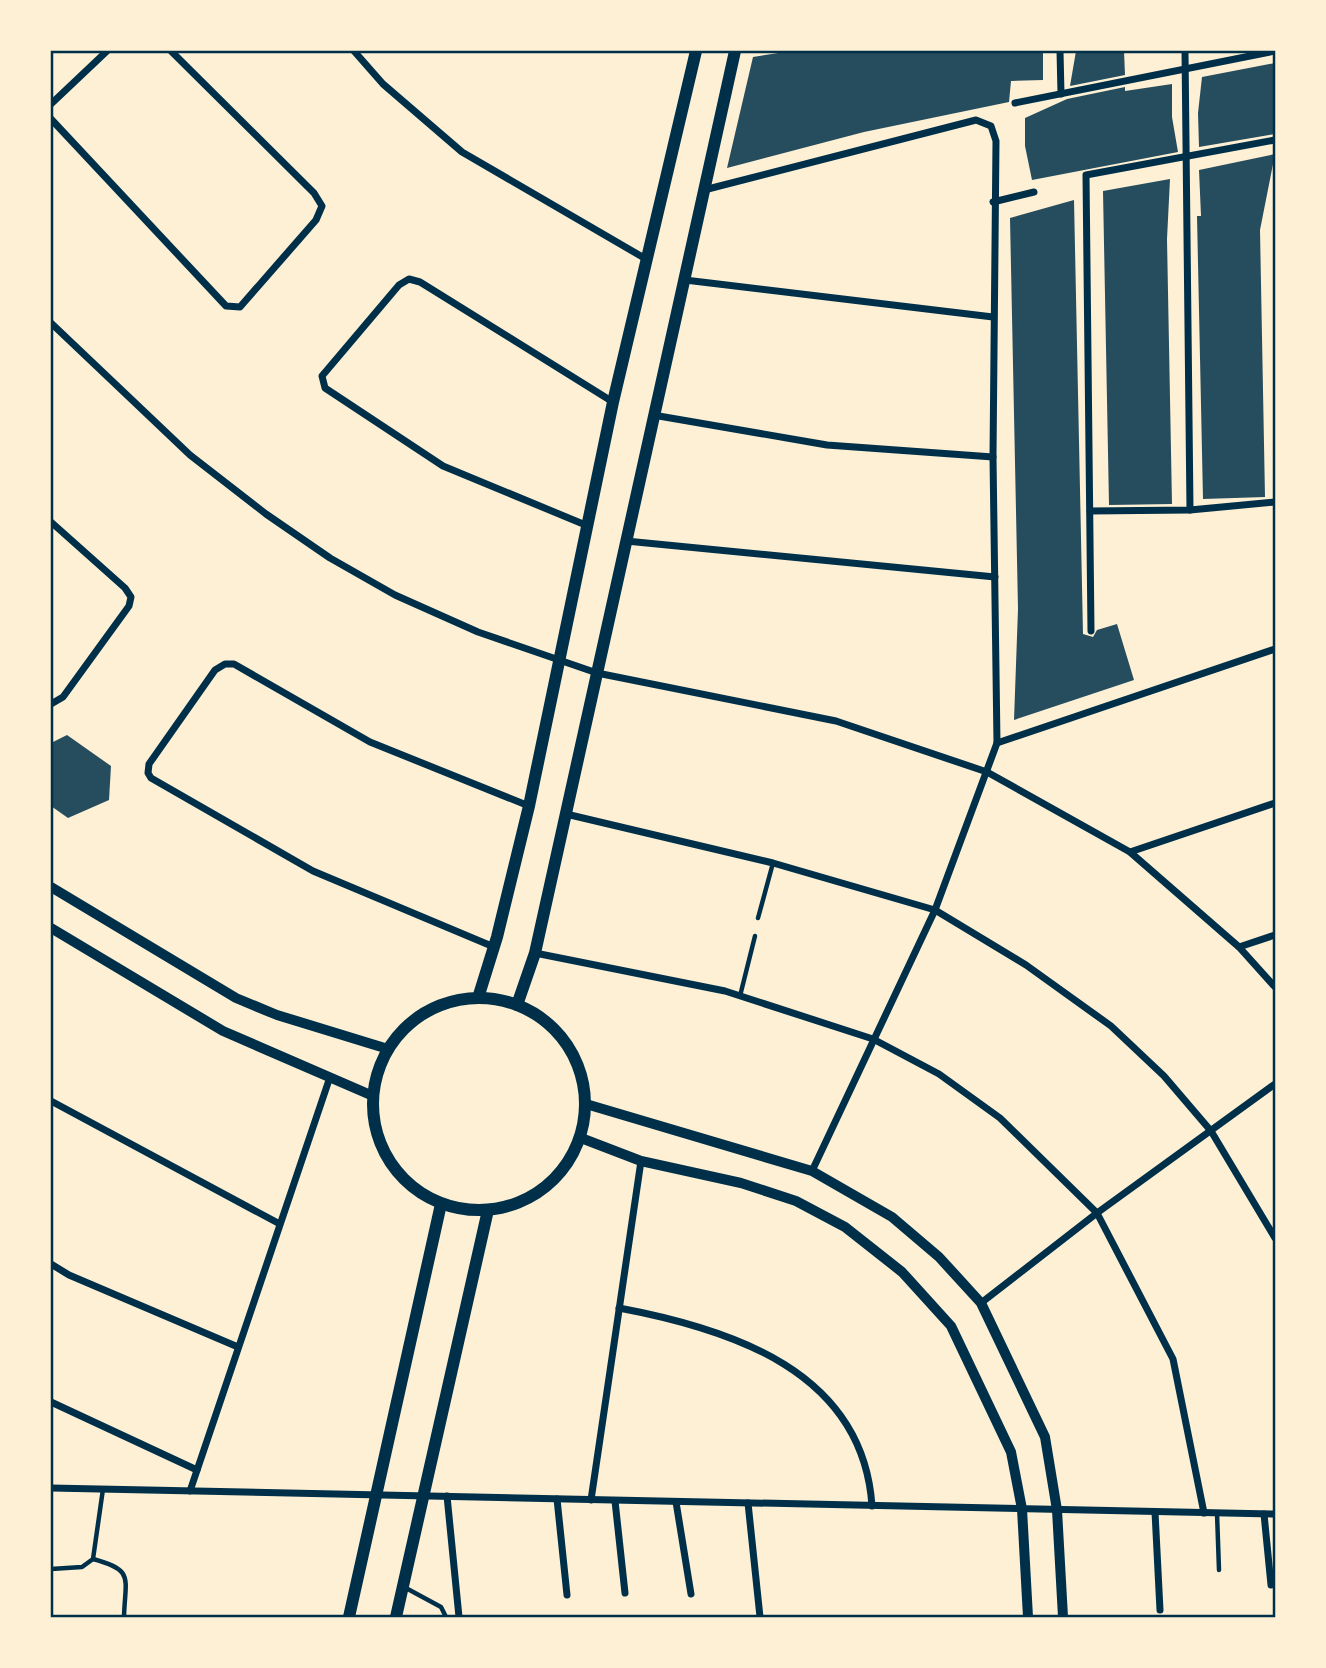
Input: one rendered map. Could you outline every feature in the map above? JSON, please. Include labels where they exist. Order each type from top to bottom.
[{"type":"main road","points":[[478,998],[494,947],[529,806],[613,402],[696,51]]},
{"type":"main road","points":[[517,1005],[534,953],[566,814],[735,51]]},
{"type":"main road","points":[[478,998],[517,1005],[540,1017],[559,1034],[574,1055],[583,1079],[586,1104],[581,1138],[572,1157],[545,1188],[518,1203],[488,1210],[441,1204],[404,1181],[390,1163],[373,1122],[373,1096],[377,1074],[388,1049],[401,1032],[426,1012],[457,1000],[478,998]]},
{"type":"main road","points":[[349,1617],[441,1204]]},
{"type":"main road","points":[[396,1617],[488,1210]]},
{"type":"street","points":[[51,104],[107,51]]},
{"type":"street","points":[[51,118],[226,306],[235,309],[245,304],[316,220],[322,206],[314,193],[171,51]]},
{"type":"street","points":[[354,51],[383,83],[462,152],[646,259]]},
{"type":"street","points":[[1060,51],[1060,94]]},
{"type":"street","points":[[1185,51],[1190,510]]},
{"type":"street","points":[[1014,103],[1275,51]]},
{"type":"street","points":[[703,190],[975,120],[991,126],[996,141],[993,202],[993,457],[997,743],[935,910],[812,1171]]},
{"type":"street","points":[[1091,631],[1086,175],[1275,140]]},
{"type":"street","points":[[993,202],[1034,192]]},
{"type":"street","points":[[589,526],[443,466],[325,388],[321,381],[324,372],[399,285],[409,279],[419,282],[613,402]]},
{"type":"street","points":[[685,279],[993,317]]},
{"type":"street","points":[[51,324],[190,456],[330,558],[395,596],[478,632],[597,673],[836,721],[987,772],[1130,852],[1239,947],[1275,987]]},
{"type":"street","points":[[653,415],[827,445],[993,457]]},
{"type":"street","points":[[1090,511],[1190,510],[1275,502]]},
{"type":"street","points":[[51,522],[125,588],[131,597],[129,606],[63,696],[51,704]]},
{"type":"street","points":[[626,541],[995,577]]},
{"type":"street","points":[[997,743],[1275,649]]},
{"type":"street","points":[[494,947],[313,871],[151,778],[148,773],[149,764],[215,670],[225,664],[240,666],[370,741],[529,806]]},
{"type":"street","points":[[1130,852],[1275,803]]},
{"type":"street","points":[[566,814],[773,863],[935,910],[1026,965],[1111,1026],[1164,1076],[1211,1131],[1275,1238]]},
{"type":"street","points":[[51,888],[236,998],[276,1015],[388,1049]]},
{"type":"street","points":[[51,928],[223,1031],[373,1096]]},
{"type":"street","points":[[1239,947],[1275,934]]},
{"type":"street","points":[[534,953],[740,996],[873,1039],[939,1074],[1000,1118],[1097,1213],[1173,1359],[1204,1513]]},
{"type":"street","points":[[190,1491],[278,1223],[330,1076]]},
{"type":"street","points":[[981,1303],[1097,1213],[1275,1084]]},
{"type":"street","points":[[51,1101],[278,1223]]},
{"type":"street","points":[[586,1104],[812,1171],[892,1217],[939,1257],[981,1303],[1045,1437],[1057,1510],[1063,1617]]},
{"type":"street","points":[[581,1138],[641,1161],[741,1183],[796,1201],[845,1227],[902,1272],[951,1326],[1011,1452],[1022,1509],[1028,1617]]},
{"type":"street","points":[[591,1500],[641,1161]]},
{"type":"street","points":[[51,1264],[69,1275],[238,1347]]},
{"type":"street","points":[[619,1308],[682,1320],[722,1333],[785,1362],[815,1387],[838,1413],[858,1447],[871,1483],[873,1506]]},
{"type":"street","points":[[51,1402],[197,1470]]},
{"type":"street","points":[[51,1488],[1275,1514]]},
{"type":"street","points":[[447,1496],[459,1617]]},
{"type":"street","points":[[557,1499],[567,1595]]},
{"type":"street","points":[[614,1501],[625,1593]]},
{"type":"street","points":[[676,1502],[691,1594]]},
{"type":"street","points":[[748,1503],[760,1617]]},
{"type":"street","points":[[1155,1512],[1160,1610]]},
{"type":"street","points":[[1264,1514],[1271,1585]]},
{"type":"lane","points":[[758,918],[773,863]]},
{"type":"lane","points":[[740,996],[755,936]]},
{"type":"lane","points":[[51,1569],[82,1567],[93,1559],[103,1489]]},
{"type":"lane","points":[[1217,1513],[1220,1570]]},
{"type":"lane","points":[[93,1559],[119,1566],[125,1575],[124,1617]]},
{"type":"lane","points":[[403,1586],[441,1607],[446,1617]]},
{"type":"building","points":[[791,51],[1043,51],[1043,80],[1011,81],[1009,102],[864,132],[727,168],[753,57]]},
{"type":"building","points":[[1076,51],[1124,51],[1125,75],[1070,86]]},
{"type":"building","points":[[1275,63],[1275,134],[1199,147],[1198,113],[1202,77]]},
{"type":"building","points":[[1172,84],[1172,117],[1178,152],[1032,180],[1025,146],[1025,118],[1067,99],[1125,87],[1125,91]]},
{"type":"building","points":[[1275,154],[1260,230],[1265,497],[1203,499],[1197,216],[1201,216],[1199,170]]},
{"type":"building","points":[[1170,179],[1167,239],[1172,504],[1109,505],[1103,191]]},
{"type":"building","points":[[1074,200],[1083,634],[1093,637],[1097,630],[1117,624],[1134,680],[1014,720],[1018,609],[1010,218]]},
{"type":"building","points":[[67,735],[111,766],[109,800],[68,818],[51,806],[51,743]]}]
